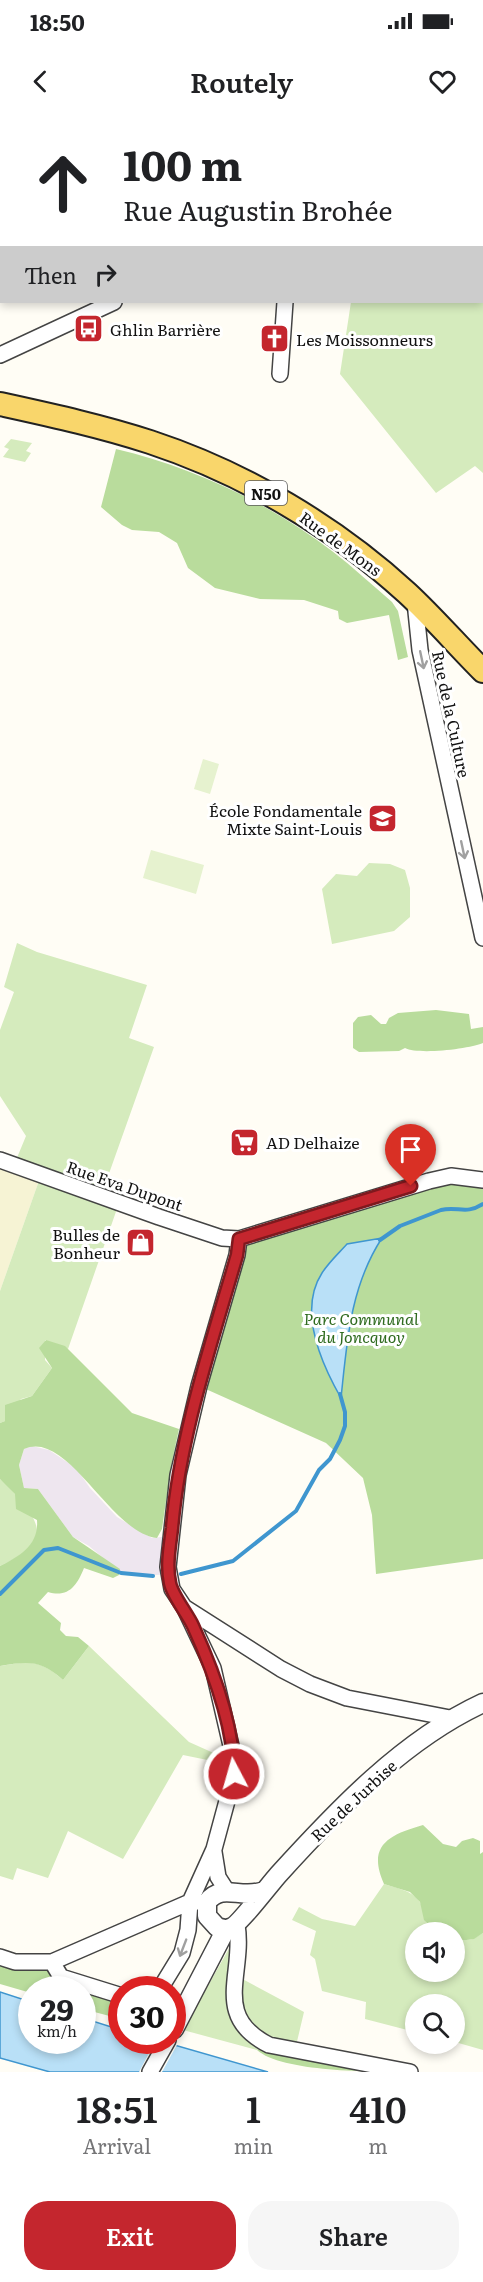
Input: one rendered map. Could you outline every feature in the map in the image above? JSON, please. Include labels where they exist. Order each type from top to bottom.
[{"type":"main road","name":"Rue de Mons","points":[[0,404],[149,441],[215,467],[264,492],[335,536],[415,602],[483,671]]},
{"type":"street","points":[[0,355],[112,303]]},
{"type":"street","points":[[280,374],[285,303]]},
{"type":"street","name":"Rue de la Culture","points":[[415,602],[420,650],[480,912],[483,938]]},
{"type":"street","name":"Rue Eva Dupont","points":[[0,1160],[222,1238],[239,1239]]},
{"type":"street","points":[[168,1976],[182,1953],[188,1930],[201,1907],[214,1849],[232,1786],[234,1762],[213,1668],[184,1607],[171,1589],[169,1576],[178,1475],[199,1386],[237,1255],[239,1239],[429,1181],[451,1176],[483,1180]]},
{"type":"street","points":[[184,1607],[281,1669],[310,1684],[347,1698],[450,1718]]},
{"type":"street","name":"Rue de Jurbise","points":[[203,1969],[236,1923],[335,1812],[450,1718],[483,1703]]},
{"type":"street","points":[[214,1849],[214,1867],[231,1892],[243,1903],[236,1923],[240,1949],[233,2000],[244,2026],[255,2038],[269,2045],[410,2072]]},
{"type":"street","points":[[0,1957],[15,1962],[52,1962],[201,1907],[215,1894],[231,1892],[247,1896],[264,1891]]},
{"type":"street","points":[[201,1907],[217,1927],[236,1923]]},
{"type":"street","points":[[186,2003],[203,1969],[209,1944],[210,1927],[201,1907]]},
{"type":"street","points":[[52,1962],[61,1977],[108,1992]]},
{"type":"street","points":[[150,2072],[160,2054]]},
{"type":"shaded area","points":[[0,1160],[41,1175],[0,1291]]},
{"type":"shaded area","points":[[32,1446],[49,1450],[76,1468],[90,1488],[117,1517],[152,1538],[171,1536],[169,1574],[144,1576],[121,1573],[89,1546],[73,1537],[38,1489],[24,1488],[19,1465],[24,1449]]},
{"type":"green space","points":[[351,303],[483,303],[483,473],[475,466],[436,493],[340,374]]},
{"type":"green space","points":[[11,439],[32,443],[26,451],[31,453],[25,462],[3,457],[9,449],[4,447]]},
{"type":"green space","points":[[116,449],[202,477],[256,502],[308,534],[340,557],[392,602],[398,611],[408,657],[398,660],[389,615],[347,623],[339,619],[338,611],[304,600],[260,599],[215,588],[188,568],[177,543],[159,532],[132,530],[122,525],[101,507]]},
{"type":"green space","points":[[203,759],[219,764],[210,794],[194,789]]},
{"type":"green space","points":[[151,850],[204,865],[196,894],[143,878]]},
{"type":"green space","points":[[369,863],[390,864],[405,870],[410,888],[410,917],[394,931],[332,944],[322,889],[336,874],[357,876]]},
{"type":"green space","points":[[17,943],[37,952],[147,985],[129,1038],[154,1047],[101,1196],[119,1203],[68,1349],[45,1340],[45,1360],[52,1368],[32,1396],[21,1399],[5,1421],[0,1423],[0,1291],[41,1175],[14,1165],[26,1136],[0,1096],[0,1030],[14,992],[4,987]]},
{"type":"green space","points":[[436,1010],[469,1014],[471,1029],[483,1027],[483,1043],[432,1051],[405,1048],[399,1051],[359,1052],[353,1048],[353,1023],[358,1017],[371,1015],[381,1024],[386,1024],[389,1018],[398,1013]]},
{"type":"green space","name":"Parc Communal du Joncquoy","points":[[483,1180],[483,1559],[376,1574],[372,1515],[363,1478],[326,1443],[199,1386],[239,1239],[429,1181]]},
{"type":"green space","points":[[46,1340],[65,1346],[132,1413],[179,1429],[162,1529],[157,1538],[140,1532],[123,1519],[73,1467],[57,1454],[40,1447],[24,1449],[19,1465],[24,1488],[38,1489],[73,1537],[120,1569],[119,1575],[113,1578],[84,1568],[71,1589],[61,1593],[48,1592],[38,1603],[61,1623],[60,1630],[66,1636],[78,1637],[89,1646],[63,1680],[41,1665],[19,1663],[0,1666],[0,1566],[27,1549],[35,1536],[37,1520],[16,1509],[15,1494],[0,1479],[0,1423],[5,1421],[5,1405],[32,1396],[52,1368],[39,1348]]},
{"type":"green space","points":[[0,1479],[23,1503],[36,1525],[37,1534],[30,1548],[0,1566]]},
{"type":"green space","points":[[89,1646],[189,1742],[227,1759],[227,1764],[183,1755],[123,1859],[68,1831],[48,1878],[17,1868],[13,1880],[0,1876],[0,1666],[34,1663],[48,1668],[63,1680]]},
{"type":"green space","points":[[423,1825],[443,1844],[456,1847],[462,1841],[473,1838],[480,1841],[480,1854],[483,1852],[483,1933],[474,1939],[465,1940],[465,1922],[426,1922],[420,1902],[410,1892],[384,1884],[379,1871],[380,1851],[391,1838]]},
{"type":"green space","points":[[384,1884],[412,1894],[419,1901],[427,1922],[405,1922],[405,1982],[465,1982],[465,1940],[473,1939],[483,1933],[483,2050],[465,2045],[465,1994],[405,1994],[405,2029],[365,2019],[366,2002],[322,1991],[315,1959],[310,1955],[316,1931],[292,1920],[299,1907],[322,1919],[355,1926]]},
{"type":"green space","points":[[231,1945],[235,1975],[304,2012],[295,2050],[269,2045],[257,2050],[186,2031],[186,2025]]},
{"type":"green space","points":[[0,1957],[41,1964],[64,1976],[18,1976],[18,1989],[0,1984]]},
{"type":"green space","points":[[96,1987],[108,1991],[108,2016],[96,2012]]},
{"type":"green space","points":[[269,2045],[410,2072],[306,2067],[286,2063],[257,2050]]},
{"type":"water","points":[[382,1238],[371,1257],[357,1295],[348,1336],[341,1398],[326,1369],[315,1336],[312,1303],[315,1288],[322,1273],[347,1244]]},
{"type":"water","points":[[0,1992],[18,1998],[18,2054],[96,2054],[96,2022],[108,2026],[108,2054],[186,2054],[186,2048],[268,2072],[50,2072],[0,2058]]},
{"type":"pier","points":[[149,2054],[172,2054],[162,2072],[139,2072]]},
{"type":"waterway","points":[[380,1240],[400,1226],[441,1210],[467,1210],[483,1204]]},
{"type":"waterway","points":[[181,1574],[233,1561],[296,1511],[319,1470],[330,1459],[340,1440],[345,1426],[345,1412],[340,1394]]},
{"type":"waterway","points":[[0,1594],[44,1550],[58,1548],[121,1573],[153,1576]]},
{"type":"place","name":"Ghlin Barrière","points":[[89,329]]},
{"type":"place","name":"Les Moissonneurs","points":[[275,339]]},
{"type":"place","name":"École Fondamentale Mixte Saint-Louis","points":[[383,819]]},
{"type":"place","name":"AD Delhaize","points":[[245,1142]]},
{"type":"place","name":"Bulles de Bonheur","points":[[141,1243]]},
{"type":"route","points":[[234,1774],[232,1750],[213,1668],[184,1607],[171,1589],[168,1567],[178,1475],[199,1386],[237,1255],[239,1239],[411,1186]]}]
